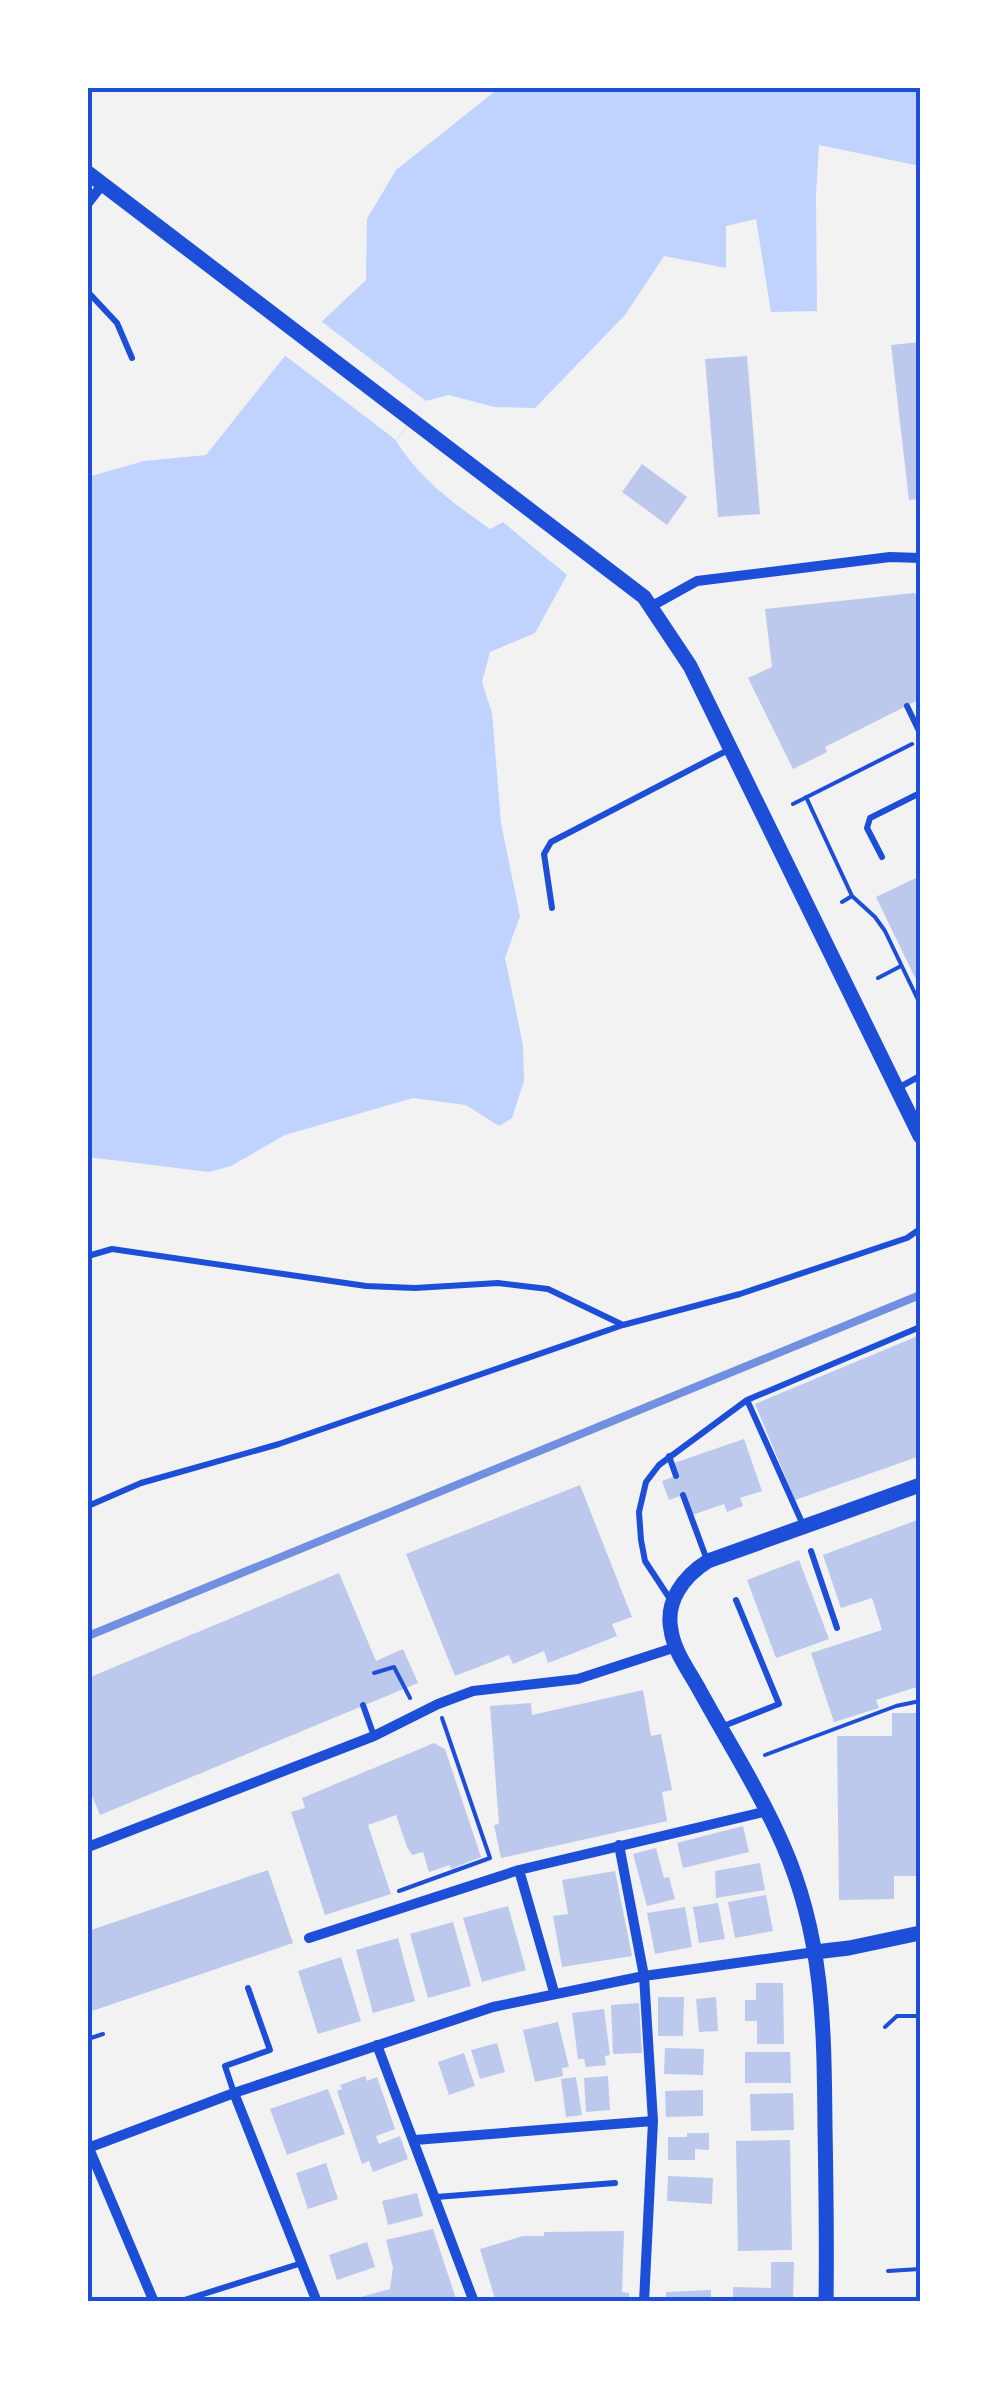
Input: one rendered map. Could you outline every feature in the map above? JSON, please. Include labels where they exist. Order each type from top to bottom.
[{"type":"street","points":[[88,173],[626,580],[652,606],[690,666],[920,1136]]},
{"type":"street","points":[[88,202],[102,184]]},
{"type":"street","points":[[652,606],[696,581],[890,557],[920,557]]},
{"type":"street","points":[[826,2302],[822,1981],[786,1850],[670,1630],[675,1597],[686,1578],[708,1561],[920,1484]]},
{"type":"street","points":[[88,1848],[374,1736],[438,1704],[494,1686],[578,1679],[676,1647]]},
{"type":"street","points":[[308,1938],[519,1870],[768,1812]]},
{"type":"street","points":[[619,1845],[644,1976],[653,2122],[644,2302]]},
{"type":"street","points":[[519,1870],[554,1992]]},
{"type":"street","points":[[154,2302],[88,2147],[377,2045],[554,1992],[849,1948],[920,1932]]},
{"type":"street","points":[[377,2045],[474,2302]]},
{"type":"street","points":[[234,2093],[318,2302]]},
{"type":"street","points":[[415,2140],[653,2122]]},
{"type":"lane","points":[[88,292],[117,322],[132,358]]},
{"type":"lane","points":[[907,706],[920,733]]},
{"type":"lane","points":[[552,908],[544,854],[551,842],[731,748]]},
{"type":"lane","points":[[882,857],[866,828],[870,818],[920,793]]},
{"type":"lane","points":[[897,1088],[920,1076]]},
{"type":"lane","points":[[88,1506],[141,1483],[279,1444],[622,1324],[740,1294],[907,1238],[920,1228]]},
{"type":"lane","points":[[88,1256],[112,1249],[366,1286],[525,1286],[570,1297],[622,1324]]},
{"type":"lane","points":[[675,1597],[645,1562],[639,1512],[646,1482],[669,1456],[746,1400],[920,1328]]},
{"type":"lane","points":[[746,1400],[804,1527]]},
{"type":"lane","points":[[669,1456],[676,1476]]},
{"type":"lane","points":[[684,1495],[708,1561]]},
{"type":"lane","points":[[811,1550],[837,1628]]},
{"type":"lane","points":[[720,1728],[779,1704],[736,1600]]},
{"type":"lane","points":[[363,1706],[374,1736]]},
{"type":"lane","points":[[234,2093],[224,2066],[270,2050],[248,1988]]},
{"type":"lane","points":[[436,2198],[616,2183]]},
{"type":"lane","points":[[178,2302],[302,2263]]},
{"type":"path","points":[[793,804],[904,748]]},
{"type":"path","points":[[806,798],[852,896],[875,917],[920,1004]]},
{"type":"path","points":[[842,902],[852,896]]},
{"type":"path","points":[[878,978],[902,965]]},
{"type":"path","points":[[374,1672],[394,1668],[410,1698]]},
{"type":"path","points":[[764,1755],[896,1706],[920,1701]]},
{"type":"path","points":[[396,1898],[400,1888],[490,1858],[438,1704]]},
{"type":"path","points":[[885,2027],[898,2016],[920,2016]]},
{"type":"path","points":[[88,2039],[104,2034]]},
{"type":"path","points":[[888,2271],[920,2268]]},
{"type":"water","points":[[499,88],[920,88],[920,166],[819,145],[817,311],[771,312],[756,219],[726,226],[726,268],[664,256],[625,315],[535,408],[494,407],[449,395],[426,401],[396,441],[427,479],[451,500],[490,529],[503,522],[567,575],[535,633],[490,652],[482,682],[492,713],[501,823],[520,916],[505,958],[523,1045],[524,1081],[512,1118],[499,1126],[466,1105],[413,1098],[285,1135],[231,1166],[209,1172],[88,1157],[88,477],[144,461],[206,455],[285,356],[366,280],[367,219],[396,170]]},
{"type":"pier","points":[[317,318],[426,401],[396,440],[283,354]]},
{"type":"building","points":[[920,342],[920,499],[909,500],[891,345]]},
{"type":"building","points":[[747,356],[760,514],[718,517],[705,359]]},
{"type":"building","points":[[642,464],[687,497],[667,525],[622,492]]},
{"type":"building","points":[[914,593],[920,598],[920,699],[825,747],[827,752],[793,769],[748,678],[772,667],[765,609]]},
{"type":"building","points":[[920,876],[920,988],[876,897]]},
{"type":"building","points":[[920,1335],[920,1456],[795,1500],[755,1404]]},
{"type":"building","points":[[744,1439],[762,1491],[740,1498],[743,1506],[727,1512],[724,1504],[692,1515],[685,1494],[669,1500],[662,1481],[678,1475],[674,1463]]},
{"type":"building","points":[[580,1485],[632,1617],[612,1624],[617,1636],[548,1663],[544,1651],[513,1664],[509,1655],[455,1676],[406,1554]]},
{"type":"building","points":[[920,1519],[920,1686],[876,1700],[879,1708],[834,1722],[811,1653],[882,1630],[872,1598],[841,1608],[823,1555]]},
{"type":"building","points":[[799,1560],[829,1639],[776,1658],[747,1580]]},
{"type":"building","points":[[339,1573],[376,1661],[403,1649],[418,1683],[100,1815],[88,1786],[88,1678]]},
{"type":"building","points":[[643,1690],[651,1736],[661,1734],[672,1790],[662,1792],[667,1821],[501,1858],[494,1825],[499,1824],[490,1706],[531,1703],[532,1715]]},
{"type":"building","points":[[892,1713],[920,1713],[920,1876],[894,1876],[894,1899],[839,1900],[837,1736],[892,1736]]},
{"type":"building","points":[[434,1743],[445,1749],[481,1857],[451,1869],[450,1865],[429,1872],[423,1852],[412,1855],[407,1847],[396,1815],[368,1825],[391,1894],[325,1915],[291,1812],[305,1808],[302,1798]]},
{"type":"building","points":[[743,1826],[749,1852],[683,1868],[677,1843]]},
{"type":"building","points":[[656,1848],[675,1899],[647,1906],[633,1854]]},
{"type":"building","points":[[760,1863],[765,1890],[716,1898],[715,1871]]},
{"type":"building","points":[[268,1870],[293,1943],[89,2012],[88,1931]]},
{"type":"building","points":[[615,1871],[632,1956],[562,1967],[553,1916],[568,1914],[562,1880]]},
{"type":"building","points":[[766,1895],[773,1931],[735,1938],[728,1902]]},
{"type":"building","points":[[718,1903],[725,1939],[699,1943],[693,1907]]},
{"type":"building","points":[[508,1906],[526,1970],[482,1982],[463,1918]]},
{"type":"building","points":[[685,1907],[692,1947],[655,1954],[647,1913]]},
{"type":"building","points":[[453,1922],[471,1986],[428,1998],[410,1934]]},
{"type":"building","points":[[398,1938],[415,2001],[373,2013],[356,1950]]},
{"type":"building","points":[[341,1957],[361,2021],[318,2034],[298,1971]]},
{"type":"building","points":[[756,1983],[783,1983],[784,2044],[757,2044],[757,2021],[745,2021],[745,2000],[756,2000]]},
{"type":"building","points":[[658,1997],[684,1997],[683,2036],[658,2036]]},
{"type":"building","points":[[716,1997],[718,2031],[699,2032],[696,1999]]},
{"type":"building","points":[[639,2003],[642,2053],[613,2054],[611,2005]]},
{"type":"building","points":[[604,2009],[610,2055],[605,2056],[606,2065],[586,2067],[584,2059],[578,2059],[572,2013]]},
{"type":"building","points":[[558,2022],[569,2067],[562,2068],[563,2076],[535,2082],[523,2030]]},
{"type":"building","points":[[497,2043],[505,2072],[480,2079],[471,2050]]},
{"type":"building","points":[[665,2048],[704,2049],[703,2075],[664,2074]]},
{"type":"building","points":[[745,2052],[790,2052],[791,2083],[745,2083]]},
{"type":"building","points":[[464,2053],[475,2086],[449,2095],[438,2062]]},
{"type":"building","points":[[365,2076],[367,2081],[377,2077],[395,2129],[376,2136],[379,2144],[400,2136],[408,2159],[373,2172],[369,2161],[362,2164],[337,2091],[342,2089],[340,2085]]},
{"type":"building","points":[[608,2076],[610,2110],[586,2112],[584,2078]]},
{"type":"building","points":[[576,2077],[582,2115],[566,2117],[561,2079]]},
{"type":"building","points":[[328,2089],[345,2134],[287,2155],[270,2109]]},
{"type":"building","points":[[703,2090],[703,2116],[666,2117],[665,2091]]},
{"type":"building","points":[[793,2093],[794,2130],[751,2131],[750,2094]]},
{"type":"building","points":[[687,2133],[709,2133],[709,2150],[695,2149],[695,2160],[668,2160],[668,2137],[687,2137]]},
{"type":"building","points":[[790,2140],[792,2250],[738,2251],[736,2141]]},
{"type":"building","points":[[326,2163],[338,2199],[308,2209],[296,2173]]},
{"type":"building","points":[[668,2176],[713,2178],[712,2204],[667,2201]]},
{"type":"building","points":[[417,2193],[423,2216],[388,2225],[382,2201]]},
{"type":"building","points":[[433,2229],[457,2302],[342,2302],[390,2289],[393,2268],[386,2240]]},
{"type":"building","points":[[624,2231],[622,2292],[629,2293],[629,2302],[496,2302],[480,2249],[523,2236],[544,2236],[544,2232]]},
{"type":"building","points":[[367,2242],[375,2267],[337,2280],[329,2255]]},
{"type":"building","points":[[771,2262],[794,2262],[793,2302],[733,2302],[733,2287],[771,2288]]},
{"type":"building","points":[[711,2290],[711,2302],[666,2302],[666,2292]]},
{"type":"railway","points":[[88,1636],[920,1295]]}]
